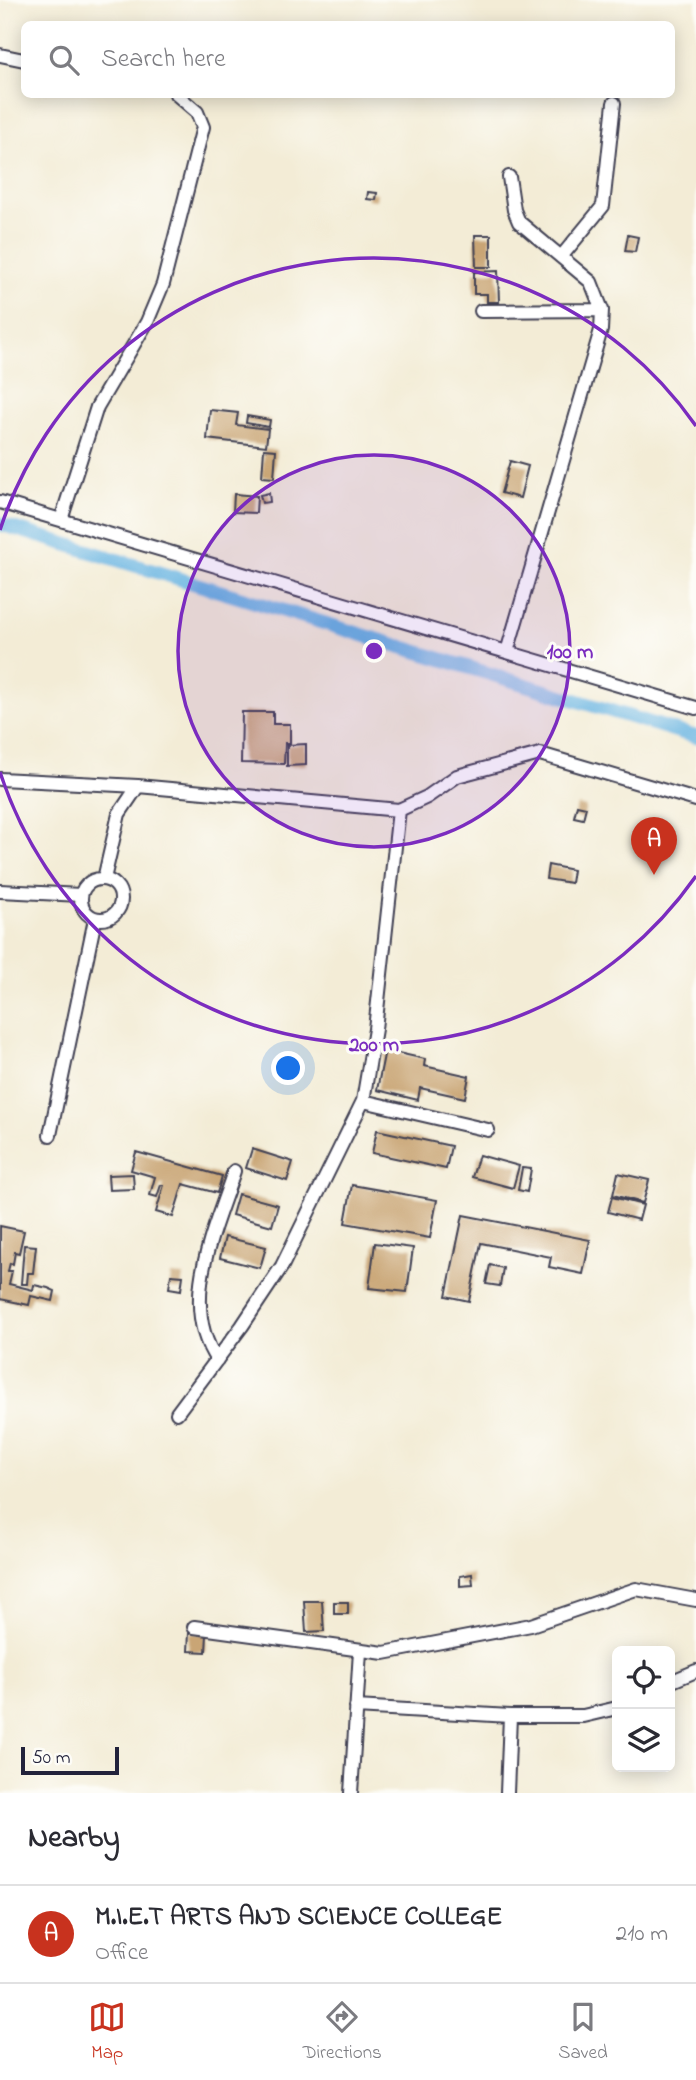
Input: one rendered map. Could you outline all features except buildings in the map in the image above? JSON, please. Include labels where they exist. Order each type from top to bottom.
[{"type":"street","points":[[0,55],[21,59]]},
{"type":"street","points":[[61,520],[97,407],[147,322],[163,284],[178,235],[203,127],[197,111],[181,98]]},
{"type":"street","points":[[561,257],[603,206],[614,103]]},
{"type":"street","points":[[507,653],[601,330],[602,310],[591,282],[519,222],[514,211],[509,177]]},
{"type":"street","points":[[481,311],[602,310]]},
{"type":"street","points":[[0,502],[696,708]]},
{"type":"street","points":[[0,779],[138,786],[400,810],[427,797],[457,776],[540,754],[696,800]]},
{"type":"street","points":[[104,879],[119,814],[138,786]]},
{"type":"street","points":[[177,1413],[282,1266],[363,1101],[375,1029],[400,810]]},
{"type":"street","points":[[104,879],[118,888],[122,900],[112,917],[95,919],[82,908],[81,895],[88,883],[104,879]]},
{"type":"street","points":[[0,891],[81,895]]},
{"type":"street","points":[[50,1135],[95,919]]},
{"type":"street","points":[[363,1101],[488,1130]]},
{"type":"street","points":[[217,1360],[208,1347],[199,1318],[199,1295],[204,1268],[233,1171]]},
{"type":"street","points":[[194,1627],[384,1653],[531,1625],[636,1589],[696,1600]]},
{"type":"street","points":[[351,1793],[360,1651]]},
{"type":"street","points":[[675,1680],[696,1671]]},
{"type":"street","points":[[356,1707],[510,1716],[583,1716],[613,1709]]},
{"type":"street","points":[[507,1793],[510,1716]]},
{"type":"waterway","points":[[0,524],[696,737]]},
{"type":"place","name":"M.I.E.T ARTS AND SCIENCE COLLEGE","points":[[654,875]]}]
